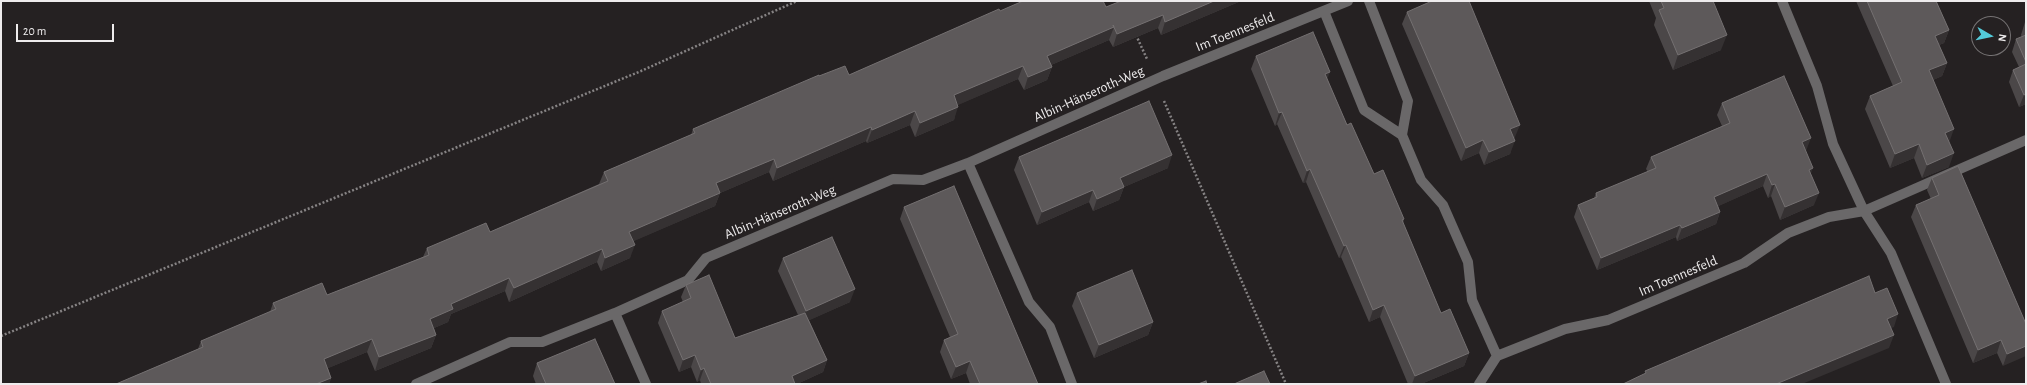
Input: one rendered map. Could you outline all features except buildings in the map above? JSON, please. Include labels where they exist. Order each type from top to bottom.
[{"type":"street","name":"Im Toennesfeld","points":[[1155,79],[1348,1]]},
{"type":"street","points":[[1369,1],[1408,101],[1402,135],[1421,180],[1443,206],[1468,262],[1472,300],[1497,356],[1479,384]]},
{"type":"street","points":[[1782,1],[1817,86],[1833,144],[1864,211],[1891,253],[1946,384]]},
{"type":"street","points":[[1324,11],[1364,110],[1402,135]]},
{"type":"street","name":"Albin-Hänseroth-Weg","points":[[416,384],[510,342],[542,342],[615,313],[688,280],[706,258],[893,179],[922,180],[968,163],[1155,79]]},
{"type":"street","name":"Im Toennesfeld","points":[[1497,356],[1565,329],[1608,320],[1744,263],[1788,233],[1829,217],[1864,211],[2026,140]]},
{"type":"street","points":[[968,163],[1029,302],[1050,327],[1072,384]]},
{"type":"street","points":[[615,313],[646,384]]},
{"type":"path","points":[[1,336],[633,74],[797,1]]},
{"type":"path","points":[[1134,29],[1286,384]]}]
